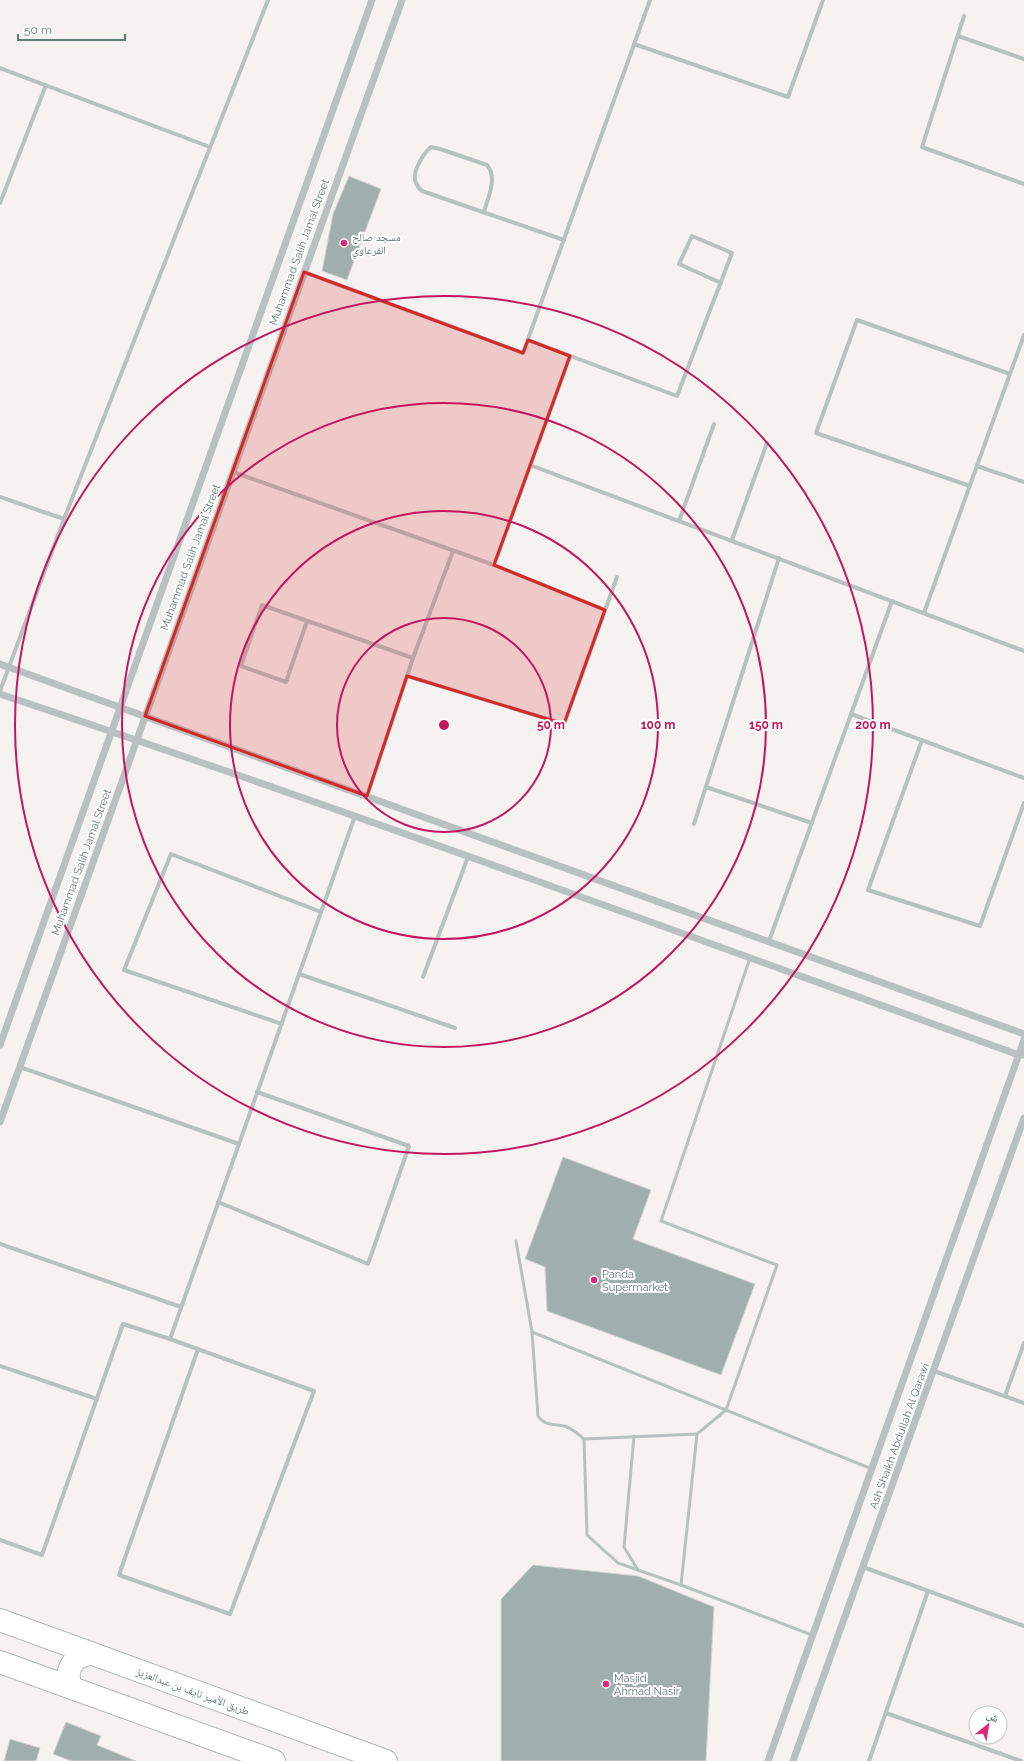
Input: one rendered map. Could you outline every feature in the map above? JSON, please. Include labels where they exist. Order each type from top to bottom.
[{"type":"main road","name":"طريق الأمير نايف بن عبدالعزيز","points":[[0,1620],[386,1761]]},
{"type":"main road","points":[[72,1688],[68,1677],[71,1665],[80,1656],[92,1654]]},
{"type":"main road","points":[[0,1662],[274,1761]]},
{"type":"street","points":[[0,691],[64,519],[268,0]]},
{"type":"street","name":"Muhammad Salih Jamal Street","points":[[0,1046],[372,0]]},
{"type":"street","name":"Muhammad Salih Jamal Street","points":[[0,1122],[402,0]]},
{"type":"street","points":[[304,272],[523,353],[650,0]]},
{"type":"street","points":[[634,44],[788,97],[823,0]]},
{"type":"street","points":[[964,16],[922,147],[1024,184]]},
{"type":"street","points":[[958,36],[1024,59]]},
{"type":"street","points":[[0,68],[210,146]]},
{"type":"street","points":[[0,203],[46,85]]},
{"type":"street","points":[[484,212],[493,177],[492,170],[487,165],[440,148],[431,148],[424,153],[415,175],[416,183],[422,191],[564,240]]},
{"type":"street","points":[[528,340],[677,396],[721,283],[732,253],[692,236],[679,264],[721,283]]},
{"type":"street","points":[[970,486],[816,434],[858,320],[1010,374]]},
{"type":"street","points":[[924,613],[1024,335]]},
{"type":"street","points":[[494,566],[570,356]]},
{"type":"street","points":[[679,521],[714,424]]},
{"type":"street","points":[[732,540],[767,442]]},
{"type":"street","points":[[530,464],[1024,651]]},
{"type":"street","points":[[977,466],[1024,482]]},
{"type":"street","points":[[232,472],[494,566],[605,610]]},
{"type":"street","points":[[0,496],[64,519]]},
{"type":"street","points":[[367,796],[413,658],[453,551]]},
{"type":"street","points":[[694,824],[779,558]]},
{"type":"street","points":[[407,676],[564,724],[617,577]]},
{"type":"street","points":[[769,941],[892,601]]},
{"type":"street","points":[[307,621],[286,682],[241,666],[262,604],[413,658]]},
{"type":"street","points":[[0,664],[1024,1034]]},
{"type":"street","points":[[0,694],[355,816],[1021,1055]]},
{"type":"street","points":[[851,714],[1024,778]]},
{"type":"street","points":[[922,740],[868,890],[980,926],[1024,803]]},
{"type":"street","points":[[706,787],[812,823]]},
{"type":"street","points":[[170,1339],[355,816]]},
{"type":"street","points":[[282,1024],[124,970],[171,854],[321,912]]},
{"type":"street","points":[[423,977],[468,857]]},
{"type":"street","points":[[299,974],[455,1028]]},
{"type":"street","points":[[768,1761],[1021,1055],[1024,1040]]},
{"type":"street","points":[[20,1067],[239,1144]]},
{"type":"street","points":[[218,1202],[368,1264],[409,1146],[257,1092]]},
{"type":"street","name":"Ash Shaikh Abdullah Al Qarawi","points":[[793,1761],[1024,1118]]},
{"type":"street","points":[[0,1244],[181,1307]]},
{"type":"street","points":[[0,1540],[42,1556],[123,1324],[170,1339],[198,1349],[314,1391],[230,1614],[119,1575],[198,1349]]},
{"type":"street","points":[[1005,1396],[1024,1343]]},
{"type":"street","points":[[0,1366],[97,1399]]},
{"type":"street","points":[[934,1371],[1024,1403]]},
{"type":"street","points":[[863,1567],[1024,1626]]},
{"type":"street","points":[[869,1761],[928,1591]]},
{"type":"street","points":[[886,1713],[1021,1761]]},
{"type":"lane","points":[[516,1241],[532,1332],[538,1416],[541,1421],[547,1424],[565,1426],[584,1438],[696,1434],[726,1410],[777,1266],[661,1222],[750,958]]},
{"type":"lane","points":[[532,1332],[872,1468]]},
{"type":"lane","points":[[681,1585],[696,1434]]},
{"type":"lane","points":[[634,1436],[624,1547],[638,1570]]},
{"type":"lane","points":[[584,1438],[587,1535],[618,1563],[813,1635]]},
{"type":"highlighted area","points":[[304,272],[523,353],[528,340],[570,356],[494,565],[605,610],[564,724],[407,676],[367,796],[145,716]]},
{"type":"building","name":"مسجد صالح القرعاوي","points":[[349,176],[381,189],[347,280],[322,271],[333,214]]},
{"type":"building","points":[[563,1157],[651,1190],[633,1239],[755,1284],[721,1375],[547,1311],[545,1267],[525,1259]]},
{"type":"building","name":"Masjid Ahmad Nasir","points":[[533,1565],[638,1576],[714,1607],[706,1761],[501,1761],[501,1599]]},
{"type":"building","points":[[66,1722],[101,1736],[97,1745],[136,1761],[71,1761],[53,1754]]},
{"type":"building","points":[[10,1739],[40,1748],[36,1761],[4,1761]]},
{"type":"place","name":"مسجد صالح القرعاوي","points":[[344,243]]},
{"type":"place","name":"Panda Supermarket","points":[[594,1280]]},
{"type":"place","name":"Masjid Ahmad Nasir","points":[[606,1684]]}]
